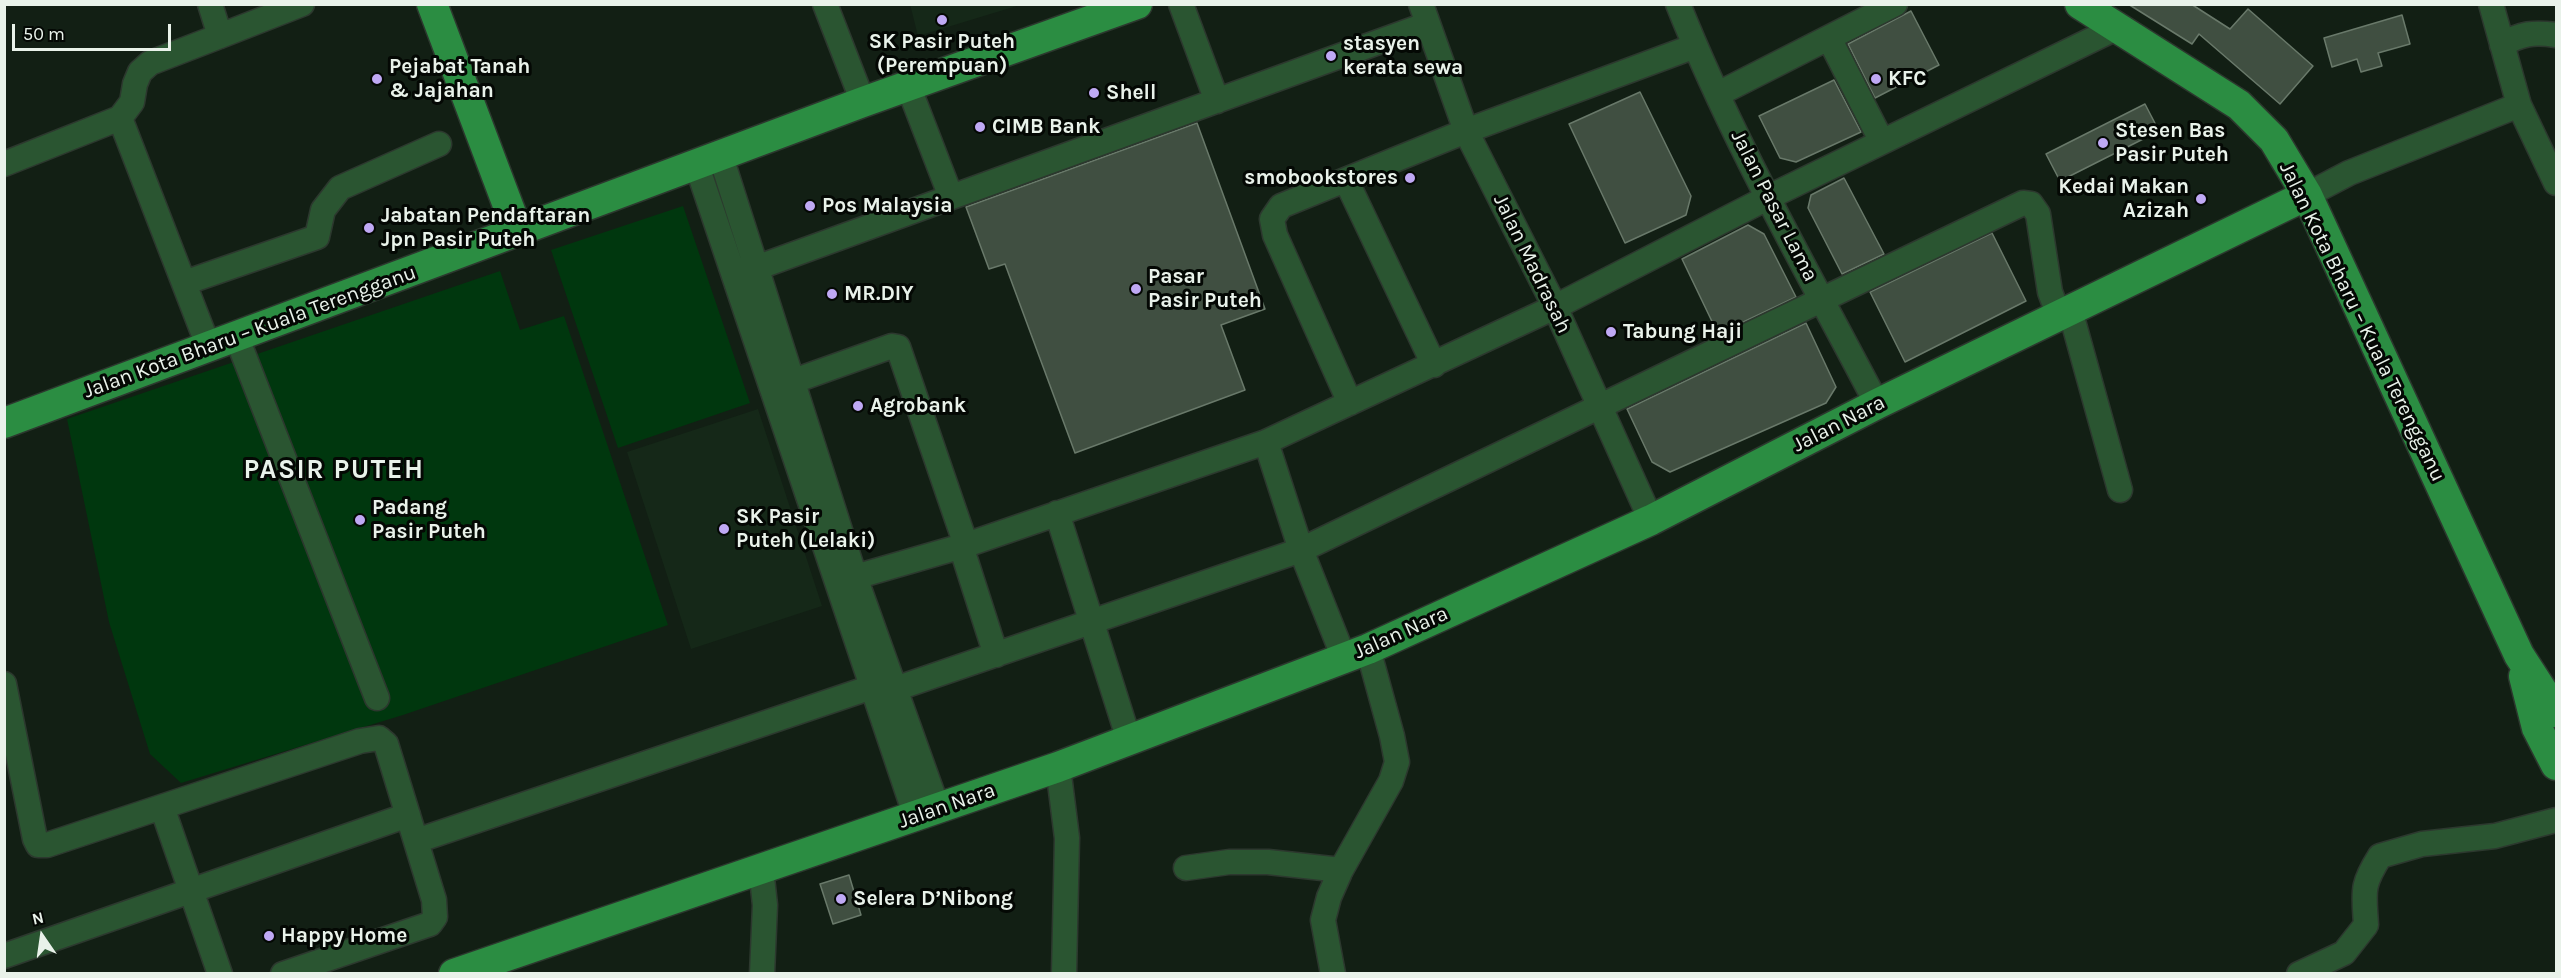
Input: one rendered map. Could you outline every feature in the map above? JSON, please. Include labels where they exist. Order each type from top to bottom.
[{"type":"main road","points":[[432,4],[518,232]]},
{"type":"main road","name":"Jalan Kota Bharu – Kuala Terengganu","points":[[4,423],[709,162],[863,102],[909,88],[1137,4]]},
{"type":"main road","name":"Jalan Kota Bharu – Kuala Terengganu","points":[[2080,4],[2239,105],[2274,140],[2307,195],[2547,720]]},
{"type":"main road","name":"Jalan Nara","points":[[454,974],[1058,767],[1356,653],[1651,520],[1877,404],[2307,195]]},
{"type":"main road","name":"Jalan Kota Bharu – Kuala Terengganu","points":[[2519,655],[2547,680],[2547,720]]},
{"type":"main road","points":[[2547,720],[2556,767]]},
{"type":"street","points":[[210,4],[220,36]]},
{"type":"street","points":[[4,164],[120,118],[132,102],[140,72],[150,63],[302,4]]},
{"type":"street","points":[[825,4],[863,102]]},
{"type":"street","points":[[1181,4],[1217,100]]},
{"type":"street","name":"Jalan Pasar Lama","points":[[1678,4],[1695,46],[1769,197],[1877,404]]},
{"type":"street","points":[[1718,94],[1895,4]]},
{"type":"street","points":[[2491,4],[2519,105],[2556,183]]},
{"type":"street","points":[[756,268],[1217,100],[1425,14]]},
{"type":"street","name":"Jalan Madrasah","points":[[1425,14],[1466,131],[1555,307],[1651,520]]},
{"type":"street","points":[[855,577],[963,545],[1266,442],[1555,307],[1769,197],[2116,28]]},
{"type":"street","points":[[2502,45],[2518,35],[2533,32],[2556,35]]},
{"type":"street","points":[[1828,38],[1882,142]]},
{"type":"street","points":[[1350,403],[1275,235],[1272,219],[1281,206],[1466,131],[1695,46]]},
{"type":"street","points":[[909,88],[951,197]]},
{"type":"street","points":[[2307,195],[2349,173],[2519,105]]},
{"type":"street","points":[[120,118],[209,348]]},
{"type":"street","points":[[184,283],[317,237],[323,210],[340,188],[439,144]]},
{"type":"street","points":[[709,162],[756,268],[855,577],[883,688]]},
{"type":"street","points":[[709,162],[883,688],[927,813]]},
{"type":"street","points":[[1346,180],[1434,365]]},
{"type":"street","points":[[416,841],[883,688],[996,655],[1301,550],[2022,203],[2031,204],[2038,214],[2050,292],[2064,313],[2120,490]]},
{"type":"street","points":[[237,338],[377,698]]},
{"type":"street","points":[[791,382],[892,346],[898,347],[963,545],[996,655]]},
{"type":"street","points":[[1266,442],[1301,550],[1356,653],[1392,736],[1397,762],[1391,781],[1341,870],[1329,897],[1323,920],[1333,974]]},
{"type":"street","points":[[1057,513],[1129,740]]},
{"type":"street","points":[[4,684],[9,736],[38,845],[47,845],[360,741],[379,738],[386,744],[435,900],[435,916],[430,924],[283,974]]},
{"type":"street","points":[[1058,767],[1067,838],[1064,974]]},
{"type":"street","points":[[162,807],[220,974]]},
{"type":"street","points":[[4,956],[408,815]]},
{"type":"street","points":[[2299,974],[2344,952],[2366,925],[2364,892],[2366,878],[2380,856],[2422,844],[2495,836],[2556,820]]},
{"type":"street","points":[[1186,868],[1229,862],[1268,862],[1341,870]]},
{"type":"street","points":[[761,869],[765,905],[762,974]]},
{"type":"shaded area","name":"SK Pasir Puteh (Perempuan)","points":[[910,4],[1020,4],[1020,5],[918,36]]},
{"type":"shaded area","name":"SK Pasir Puteh (Lelaki)","points":[[758,409],[822,606],[691,649],[627,452]]},
{"type":"green space","points":[[683,206],[750,403],[618,448],[551,250]]},
{"type":"green space","name":"Padang Pasir Puteh","points":[[500,271],[520,330],[564,316],[668,625],[403,715],[181,783],[150,754],[109,622],[67,419]]},
{"type":"building","points":[[2128,4],[2191,4],[2230,29],[2248,9],[2313,66],[2280,104],[2199,34],[2192,44]]},
{"type":"building","points":[[1911,11],[1939,65],[1875,98],[1848,44]]},
{"type":"building","points":[[2402,15],[2410,44],[2378,53],[2382,66],[2361,72],[2357,59],[2332,67],[2324,38]]},
{"type":"building","points":[[1834,80],[1861,132],[1796,162],[1780,158],[1759,116]]},
{"type":"building","points":[[1640,92],[1691,196],[1686,215],[1625,243],[1569,124]]},
{"type":"building","name":"Stesen Bas Pasir Puteh","points":[[2145,104],[2159,131],[2060,181],[2046,154]]},
{"type":"building","name":"Pasar Pasir Puteh","points":[[1197,123],[1265,309],[1221,325],[1245,390],[1075,453],[1005,264],[989,269],[966,207]]},
{"type":"building","points":[[1844,178],[1884,254],[1842,274],[1808,208],[1811,195]]},
{"type":"building","points":[[1748,225],[1764,234],[1796,297],[1718,334],[1682,259]]},
{"type":"building","points":[[1992,233],[2026,301],[1905,362],[1870,292]]},
{"type":"building","points":[[1806,323],[1836,387],[1826,403],[1670,472],[1652,462],[1627,409]]},
{"type":"building","name":"Selera D’Nibong","points":[[849,875],[861,915],[833,924],[820,884]]},
{"type":"place","name":"SK Pasir Puteh (Perempuan)","points":[[942,20]]},
{"type":"place","name":"stasyen kerata sewa","points":[[1331,56]]},
{"type":"place","name":"Pejabat Tanah & Jajahan","points":[[377,79]]},
{"type":"place","name":"KFC","points":[[1876,79]]},
{"type":"place","name":"Shell","points":[[1094,93]]},
{"type":"place","name":"CIMB Bank","points":[[980,127]]},
{"type":"place","name":"Stesen Bas Pasir Puteh","points":[[2103,143]]},
{"type":"place","name":"smobookstores","points":[[1410,178]]},
{"type":"place","name":"Kedai Makan Azizah","points":[[2201,199]]},
{"type":"place","name":"Pos Malaysia","points":[[810,206]]},
{"type":"place","name":"Jabatan Pendaftaran Jpn Pasir Puteh","points":[[369,228]]},
{"type":"place","name":"Pasar Pasir Puteh","points":[[1136,289]]},
{"type":"place","name":"MR.DIY","points":[[832,294]]},
{"type":"place","name":"Tabung Haji","points":[[1611,332]]},
{"type":"place","name":"Agrobank","points":[[858,406]]},
{"type":"place","name":"Padang Pasir Puteh","points":[[360,520]]},
{"type":"place","name":"SK Pasir Puteh (Lelaki)","points":[[724,529]]},
{"type":"place","name":"Selera D’Nibong","points":[[841,899]]},
{"type":"place","name":"Happy Home","points":[[269,936]]},
{"type":"district","name":"PASIR PUTEH","points":[[334,470]]}]
